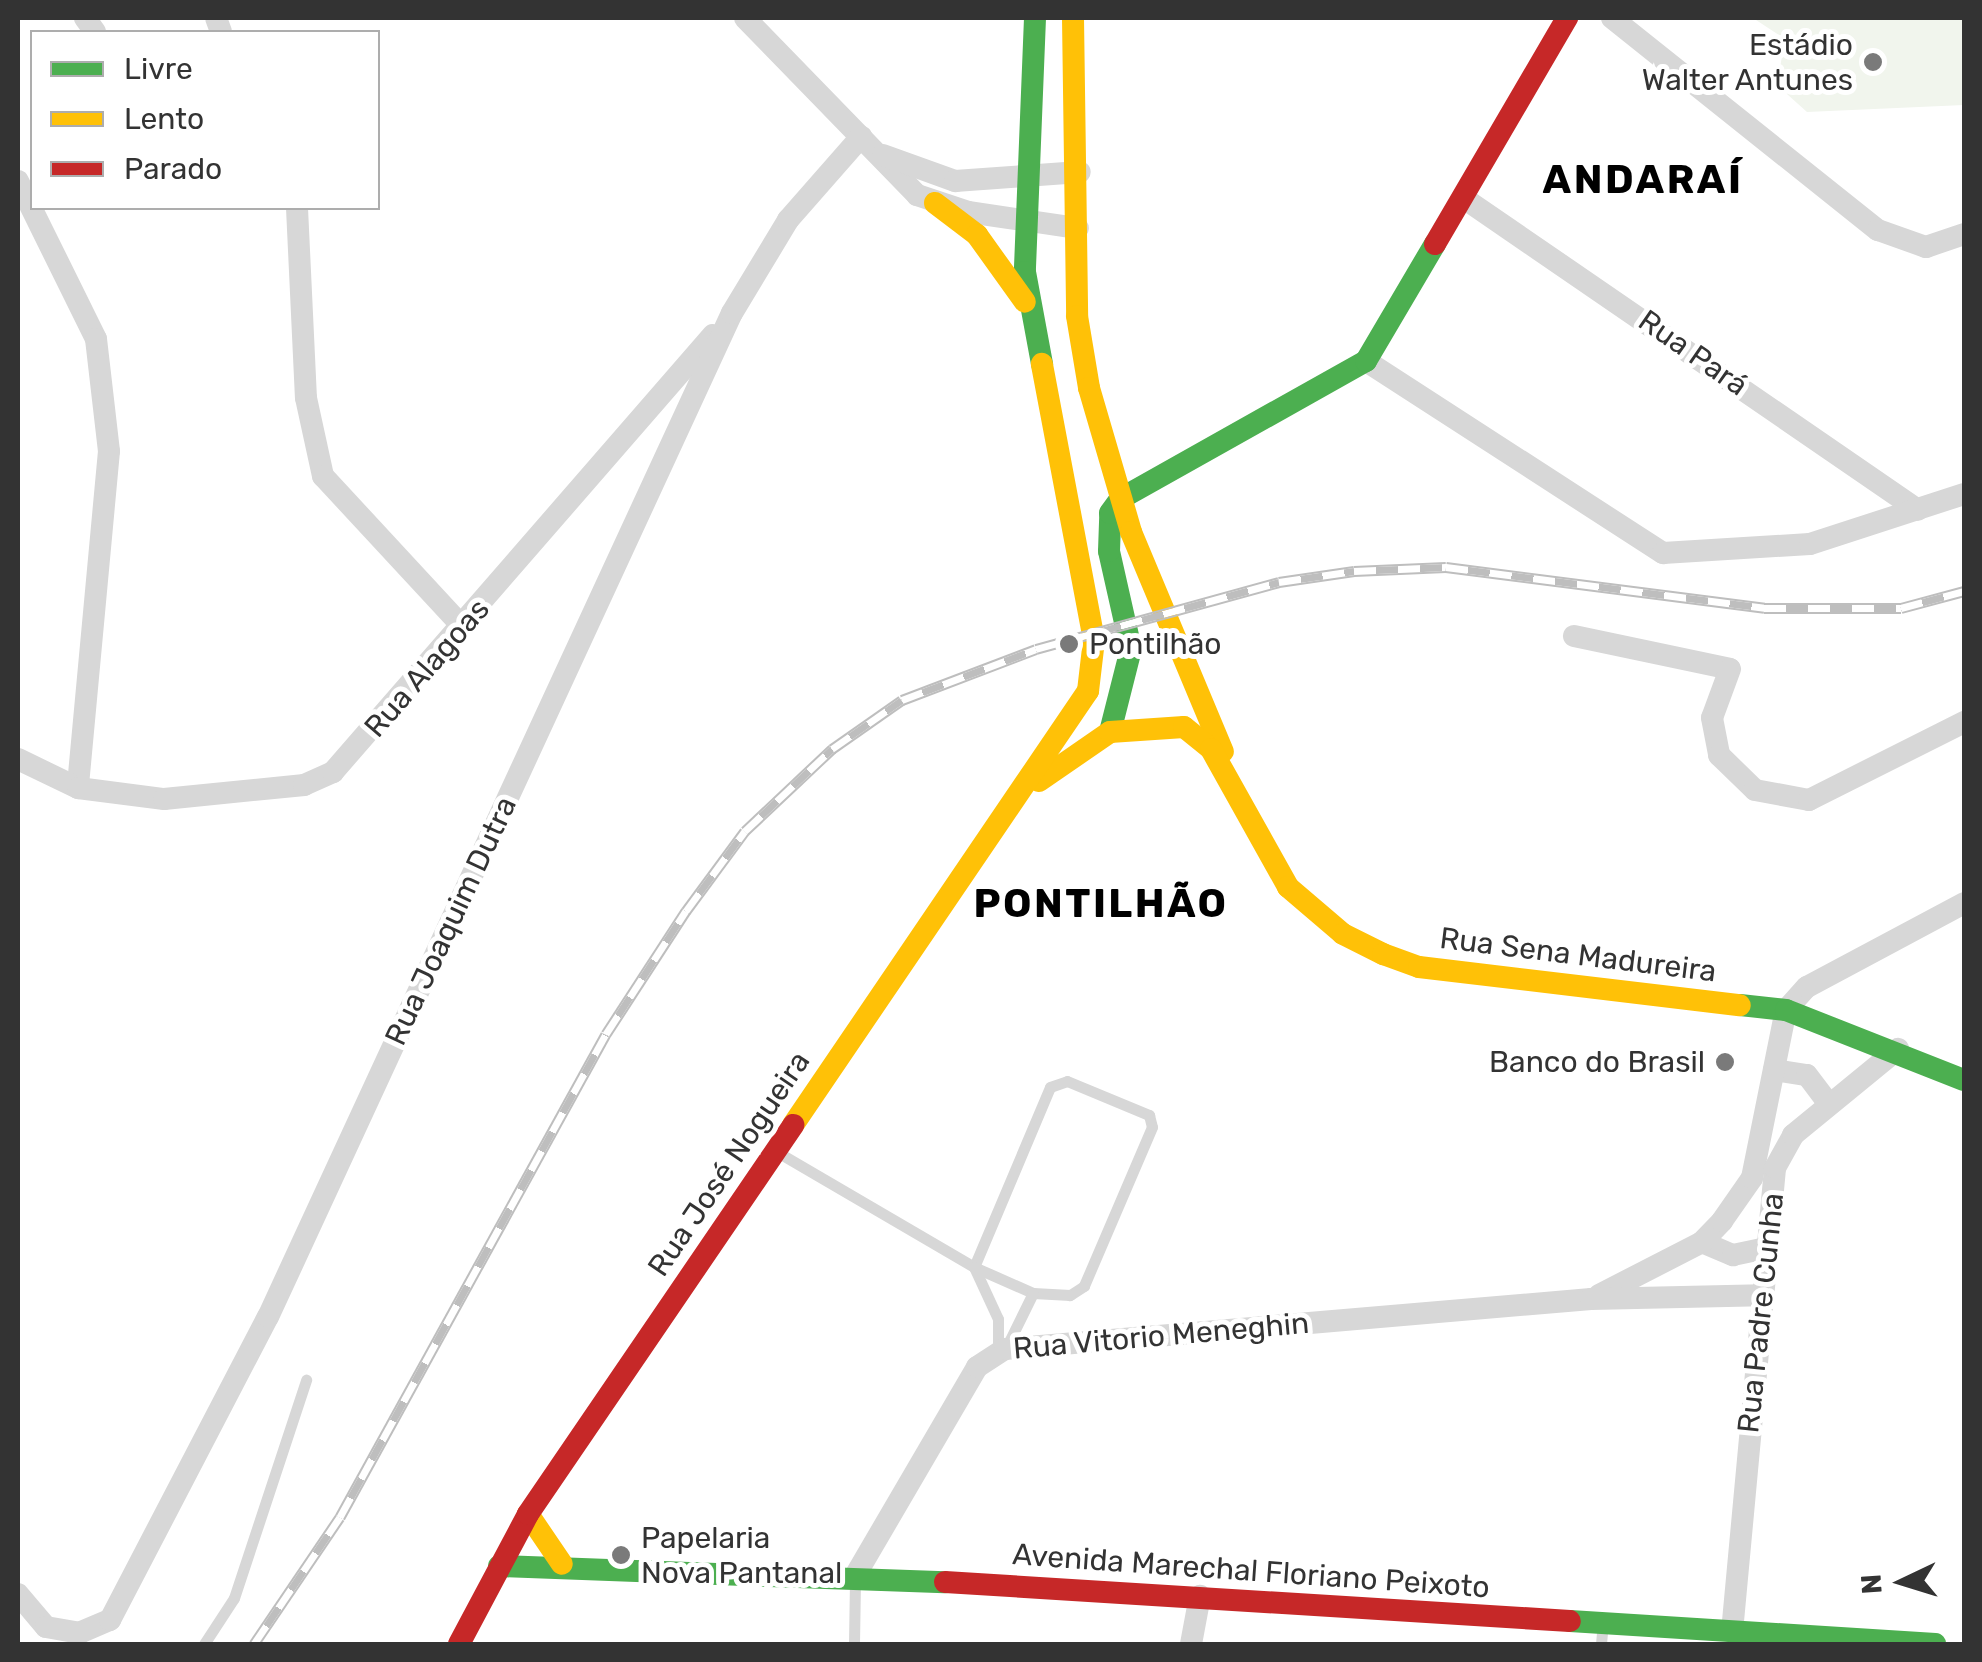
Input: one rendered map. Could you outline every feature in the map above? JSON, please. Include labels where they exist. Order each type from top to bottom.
[{"type":"main road","name":"Rua José Nogueira","points":[[458,1644],[528,1514],[1014,798],[1080,712],[1094,640],[1031,313],[1024,221],[1035,18]]},
{"type":"main road","points":[[1072,18],[1080,172],[1077,316],[1120,499],[1243,806]]},
{"type":"main road","points":[[1110,732],[1131,649],[1106,531],[1120,499],[1366,361],[1568,18]]},
{"type":"main road","points":[[934,203],[978,236],[1031,313]]},
{"type":"main road","points":[[1014,798],[1110,732],[1166,723],[1199,734],[1243,806]]},
{"type":"main road","name":"Rua Sena Madureira","points":[[1243,806],[1288,887],[1343,934],[1384,954],[1419,967],[1786,1010],[1898,1049],[1964,1080]]},
{"type":"main road","points":[[528,1514],[562,1564]]},
{"type":"main road","name":"Avenida Marechal Floriano Peixoto","points":[[499,1566],[562,1564],[855,1576],[1200,1596],[1602,1634],[1936,1644]]},
{"type":"street","points":[[745,18],[883,155],[908,188],[934,203],[1078,228]]},
{"type":"street","points":[[1612,18],[1878,230],[1926,247],[1964,234]]},
{"type":"street","name":"Rua Joaquim Dutra","points":[[18,1594],[46,1627],[79,1633],[110,1620],[268,1316],[732,314],[788,220],[861,137]]},
{"type":"street","points":[[883,155],[955,181],[1080,172]]},
{"type":"street","points":[[18,180],[30,204]]},
{"type":"street","name":"Rua Pará","points":[[1464,199],[1918,510]]},
{"type":"street","points":[[33,210],[96,339],[109,451],[78,788]]},
{"type":"street","points":[[298,210],[306,398],[324,476],[463,627]]},
{"type":"street","name":"Rua Alagoas","points":[[18,758],[78,788],[192,798],[319,780],[463,627],[732,314]]},
{"type":"street","points":[[1366,361],[1663,553],[1810,544],[1964,494]]},
{"type":"street","points":[[1574,636],[1730,669],[1712,718],[1718,756],[1754,790],[1809,800],[1964,722]]},
{"type":"street","points":[[1827,1102],[1806,1075],[1774,1070],[1786,1010],[1830,969],[1964,903]]},
{"type":"street","name":"Rua Padre Cunha","points":[[1731,1638],[1775,1168],[1793,1134],[1827,1102],[1898,1049]]},
{"type":"street","name":"Rua Vitorio Meneghin","points":[[1592,1299],[1702,1242],[1752,1178],[1774,1070]]},
{"type":"street","points":[[1702,1242],[1733,1255],[1766,1248]]},
{"type":"street","name":"Rua Vitorio Meneghin","points":[[855,1576],[976,1367],[1002,1350],[1592,1299],[1761,1296]]},
{"type":"street","points":[[1192,1644],[1200,1596]]},
{"type":"lane","points":[[774,1150],[974,1267],[1033,1294],[1070,1296],[1084,1286],[1152,1127],[1149,1114],[1067,1082],[1050,1087],[974,1267],[998,1319],[1002,1350]]},
{"type":"lane","points":[[1002,1350],[1033,1294]]},
{"type":"lane","points":[[204,1644],[234,1598],[306,1380]]},
{"type":"lane","points":[[854,1644],[855,1576]]},
{"type":"shaded area","name":"Estádio Walter Antunes","points":[[1753,18],[1964,18],[1964,105],[1807,112],[1777,85],[1785,39]]},
{"type":"railway","points":[[254,1644],[340,1517],[606,1034],[686,911],[745,831],[832,749],[902,700],[1036,649],[1279,582],[1354,571],[1446,567],[1764,608],[1901,608],[1964,591]]},
{"type":"traffic: fast","points":[[1035,18],[1025,272],[1042,364]]},
{"type":"traffic: fast","points":[[1110,732],[1131,649],[1109,551],[1110,513],[1120,499],[1366,361],[1435,244]]},
{"type":"traffic: fast","points":[[1740,1005],[1786,1010],[1964,1080]]},
{"type":"traffic: fast","points":[[499,1566],[945,1582]]},
{"type":"traffic: fast","points":[[1570,1621],[1935,1644]]},
{"type":"traffic: slow","points":[[1073,18],[1077,316],[1089,388],[1131,532],[1223,752]]},
{"type":"traffic: slow","points":[[935,203],[977,235],[1025,302]]},
{"type":"traffic: slow","points":[[793,1125],[1088,691],[1094,640],[1042,364]]},
{"type":"traffic: slow","points":[[1039,781],[1110,732],[1184,727],[1211,749],[1288,887],[1343,934],[1419,967],[1740,1005]]},
{"type":"traffic: slow","points":[[528,1514],[562,1564]]},
{"type":"traffic: jam","points":[[1435,244],[1567,18]]},
{"type":"traffic: jam","points":[[459,1644],[528,1514],[793,1125]]},
{"type":"traffic: jam","points":[[945,1582],[1570,1621]]},
{"type":"place","name":"Estádio Walter Antunes","points":[[1873,62]]},
{"type":"place","name":"Pontilhão","points":[[1069,644]]},
{"type":"place","name":"Banco do Brasil","points":[[1725,1062]]},
{"type":"place","name":"Papelaria Nova Pantanal","points":[[621,1555]]},
{"type":"district","name":"ANDARAÍ","points":[[1643,180]]},
{"type":"district","name":"PONTILHÃO","points":[[1101,904]]}]
